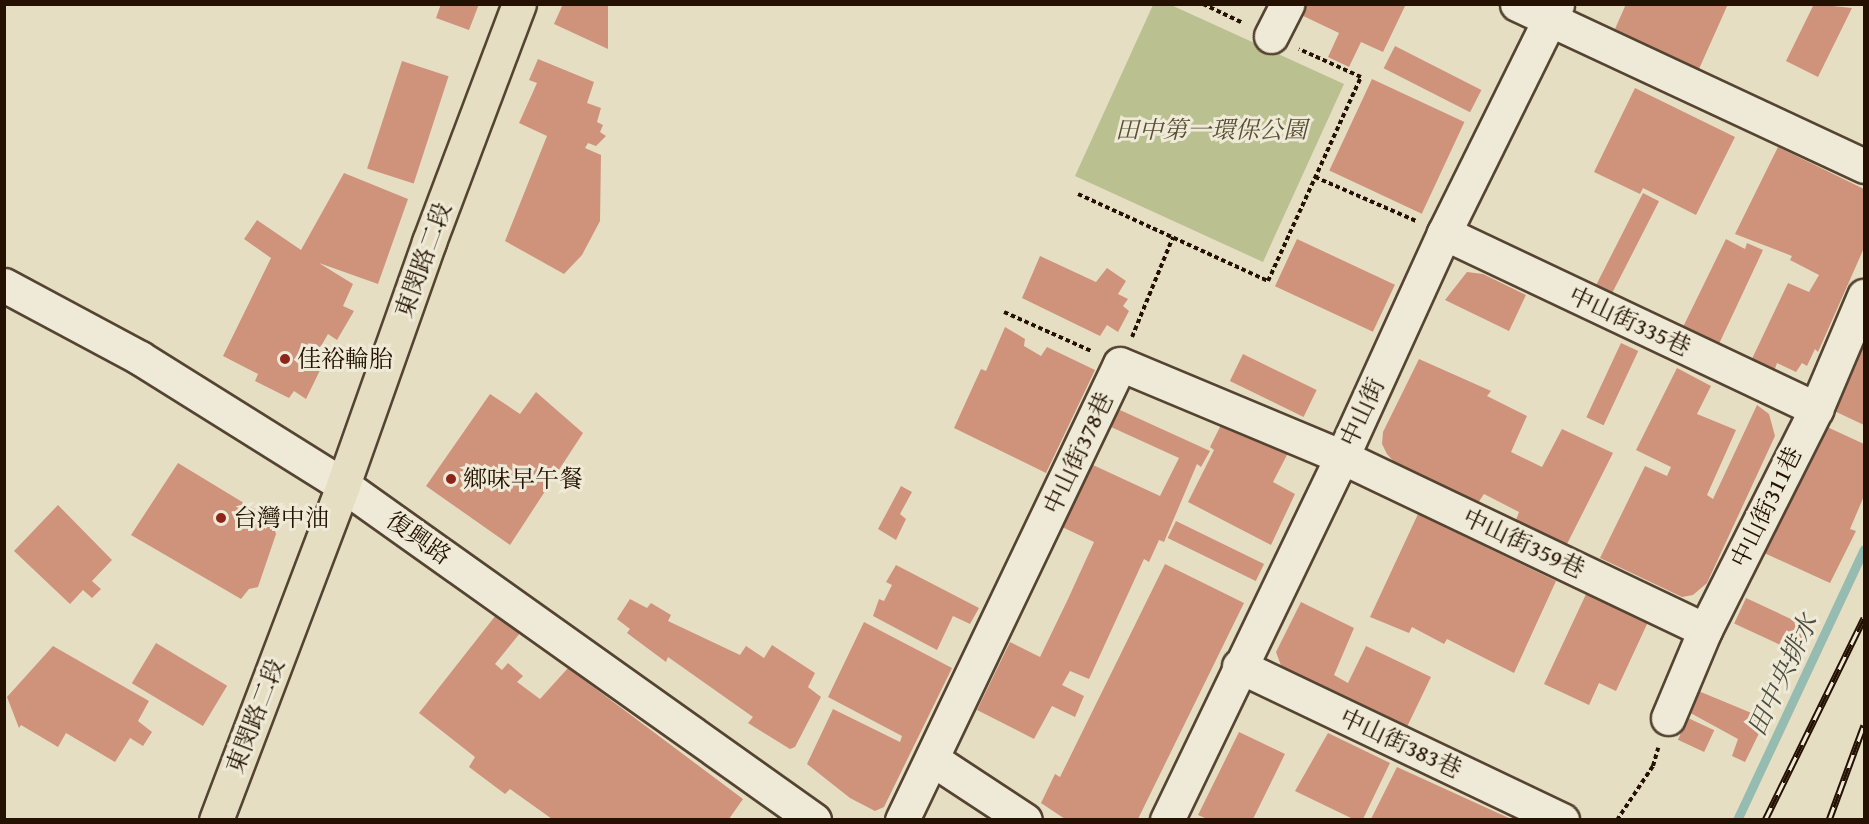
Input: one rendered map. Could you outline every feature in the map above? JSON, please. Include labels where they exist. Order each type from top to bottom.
[{"type":"main road","name":"東閔路二段","points":[[216,819],[344,485],[429,242],[519,4]]},
{"type":"street","points":[[1271,36],[1287,4]]},
{"type":"street","points":[[1517,4],[1553,13],[1864,166]]},
{"type":"street","name":"中山街","points":[[1167,819],[1342,457],[1444,233],[1553,13]]},
{"type":"street","name":"中山街335巷","points":[[1444,233],[1816,409]]},
{"type":"street","name":"復興路","points":[[4,285],[140,358],[344,485],[814,819]]},
{"type":"street","name":"中山街311巷","points":[[1668,718],[1706,630],[1816,409],[1864,296]]},
{"type":"street","name":"中山街378巷","points":[[902,819],[1120,364],[1342,457]]},
{"type":"street","name":"中山街359巷","points":[[1342,457],[1706,630]]},
{"type":"street","name":"中山街383巷","points":[[1239,666],[1562,819]]},
{"type":"street","points":[[932,759],[1024,819]]},
{"type":"path","points":[[1078,194],[1269,281],[1361,77],[1203,4]]},
{"type":"path","points":[[1315,177],[1444,233]]},
{"type":"path","points":[[1004,312],[1120,364],[1173,237]]},
{"type":"path","points":[[1617,819],[1653,766],[1668,718]]},
{"type":"green space","name":"田中第一環保公園","points":[[1153,5],[1171,5],[1344,84],[1263,262],[1075,176]]},
{"type":"building","points":[[441,4],[479,4],[469,30],[436,18]]},
{"type":"building","points":[[563,4],[608,4],[608,49],[554,24]]},
{"type":"building","points":[[1301,4],[1406,4],[1383,52],[1361,42],[1349,67],[1328,57],[1339,33],[1297,13]]},
{"type":"building","points":[[1626,4],[1728,4],[1699,69],[1615,29]]},
{"type":"building","points":[[1814,4],[1852,8],[1818,77],[1786,61]]},
{"type":"building","points":[[1395,46],[1481,90],[1470,112],[1384,68]]},
{"type":"building","points":[[538,59],[594,82],[587,103],[601,108],[597,122],[603,125],[600,132],[606,136],[596,146],[588,143],[585,148],[601,155],[600,221],[582,255],[564,274],[505,241],[547,136],[519,123],[537,83],[529,80]]},
{"type":"building","points":[[402,61],[449,76],[414,184],[367,168]]},
{"type":"building","points":[[1372,79],[1464,122],[1422,214],[1329,171]]},
{"type":"building","points":[[1635,88],[1735,137],[1696,215],[1643,188],[1640,194],[1594,172]]},
{"type":"building","points":[[1778,147],[1864,189],[1864,248],[1818,352],[1815,349],[1807,366],[1802,363],[1796,372],[1777,363],[1773,374],[1750,363],[1788,283],[1809,292],[1819,275],[1790,260],[1792,256],[1735,234]]},
{"type":"building","points":[[344,173],[408,199],[378,284],[319,263],[353,284],[343,306],[354,311],[337,340],[328,334],[316,355],[325,360],[306,399],[294,391],[289,398],[255,381],[258,374],[223,356],[271,258],[244,239],[257,220],[301,250]]},
{"type":"building","points":[[1643,193],[1659,201],[1611,296],[1595,287]]},
{"type":"building","points":[[1297,239],[1395,285],[1373,332],[1275,286]]},
{"type":"building","points":[[1726,239],[1745,249],[1747,243],[1763,250],[1718,346],[1682,329]]},
{"type":"building","points":[[1040,256],[1096,282],[1107,268],[1126,281],[1118,294],[1128,299],[1123,306],[1129,311],[1118,332],[1107,325],[1100,336],[1022,298]]},
{"type":"building","points":[[1467,272],[1483,274],[1526,295],[1509,331],[1445,300]]},
{"type":"building","points":[[1005,327],[1025,339],[1024,346],[1041,356],[1047,347],[1095,370],[1046,473],[954,428],[981,369],[986,371]]},
{"type":"building","points":[[1864,334],[1864,425],[1830,409]]},
{"type":"building","points":[[1621,343],[1638,351],[1604,425],[1586,417]]},
{"type":"building","points":[[1243,354],[1317,390],[1304,417],[1230,381]]},
{"type":"building","points":[[1419,359],[1491,391],[1487,396],[1527,416],[1511,452],[1542,467],[1562,429],[1613,453],[1567,544],[1516,520],[1519,512],[1484,494],[1478,503],[1395,463],[1387,454],[1382,444],[1383,432]]},
{"type":"building","points":[[1677,368],[1711,386],[1697,414],[1736,430],[1707,495],[1713,499],[1757,405],[1769,414],[1775,436],[1707,583],[1693,595],[1682,597],[1600,558],[1645,466],[1667,476],[1671,467],[1636,450]]},
{"type":"building","points":[[536,392],[583,433],[510,545],[426,486],[490,394],[520,414]]},
{"type":"building","points":[[1120,410],[1210,451],[1201,467],[1197,464],[1164,542],[1159,540],[1149,562],[1144,559],[1089,679],[1070,671],[1062,685],[1084,696],[1075,717],[1052,706],[1034,739],[977,710],[1010,642],[1040,657],[1068,599],[1094,542],[1062,527],[1093,465],[1160,496],[1179,458],[1111,427]]},
{"type":"building","points":[[1223,421],[1288,453],[1273,482],[1295,494],[1271,545],[1188,502],[1214,450],[1210,447]]},
{"type":"building","points":[[1825,426],[1864,444],[1864,496],[1850,529],[1856,531],[1830,583],[1762,552]]},
{"type":"building","points":[[178,463],[272,520],[276,534],[258,587],[249,589],[241,599],[131,535]]},
{"type":"building","points":[[901,486],[912,492],[900,514],[906,519],[896,540],[878,529]]},
{"type":"building","points":[[58,505],[112,560],[92,581],[101,589],[92,598],[83,590],[70,604],[14,551]]},
{"type":"building","points":[[1418,514],[1556,581],[1514,673],[1447,639],[1444,644],[1412,627],[1409,633],[1370,617]]},
{"type":"building","points":[[1176,521],[1264,564],[1256,581],[1168,538]]},
{"type":"building","points":[[1165,564],[1244,603],[1138,819],[1065,819],[1041,803],[1055,774],[1060,777]]},
{"type":"building","points":[[896,565],[979,608],[970,624],[953,616],[937,650],[873,616],[879,599],[884,601],[892,585],[886,582]]},
{"type":"building","points":[[1587,592],[1648,622],[1616,691],[1599,683],[1589,705],[1544,684]]},
{"type":"building","points":[[1746,598],[1808,627],[1796,652],[1734,623]]},
{"type":"building","points":[[630,599],[647,608],[651,603],[671,615],[668,621],[740,655],[746,646],[764,658],[772,645],[815,673],[808,687],[821,697],[795,747],[790,749],[748,723],[753,717],[668,657],[666,662],[627,633],[630,629],[617,619]]},
{"type":"building","points":[[1301,602],[1354,628],[1334,675],[1348,683],[1366,646],[1431,677],[1405,731],[1283,671],[1276,652]]},
{"type":"building","points":[[496,615],[520,633],[495,664],[502,670],[508,663],[523,676],[517,682],[540,699],[568,668],[743,799],[729,819],[552,819],[510,789],[505,794],[469,767],[475,757],[419,713]]},
{"type":"building","points":[[864,622],[952,668],[884,807],[875,811],[850,798],[807,764],[833,709],[900,742],[902,736],[828,697]]},
{"type":"building","points":[[156,643],[227,686],[203,726],[132,683]]},
{"type":"building","points":[[53,646],[149,701],[138,721],[152,732],[143,746],[130,738],[115,762],[66,733],[58,747],[21,725],[19,728],[7,697]]},
{"type":"building","points":[[1696,690],[1766,719],[1745,762],[1732,756],[1738,739],[1685,710]]},
{"type":"building","points":[[1688,718],[1714,730],[1704,752],[1678,740]]},
{"type":"building","points":[[1239,732],[1285,754],[1253,819],[1207,819],[1198,815]]},
{"type":"building","points":[[1328,733],[1390,763],[1363,819],[1353,819],[1295,791]]},
{"type":"building","points":[[1397,767],[1511,819],[1371,819]]},
{"type":"waterway","name":"田中央排水","points":[[1737,820],[1864,549]]},
{"type":"railway","points":[[1765,820],[1864,618]]},
{"type":"railway","points":[[1829,820],[1864,725]]},
{"type":"place","name":"佳裕輪胎","points":[[285,359]]},
{"type":"place","name":"鄉味早午餐","points":[[451,479]]},
{"type":"place","name":"台灣中油","points":[[221,518]]}]
